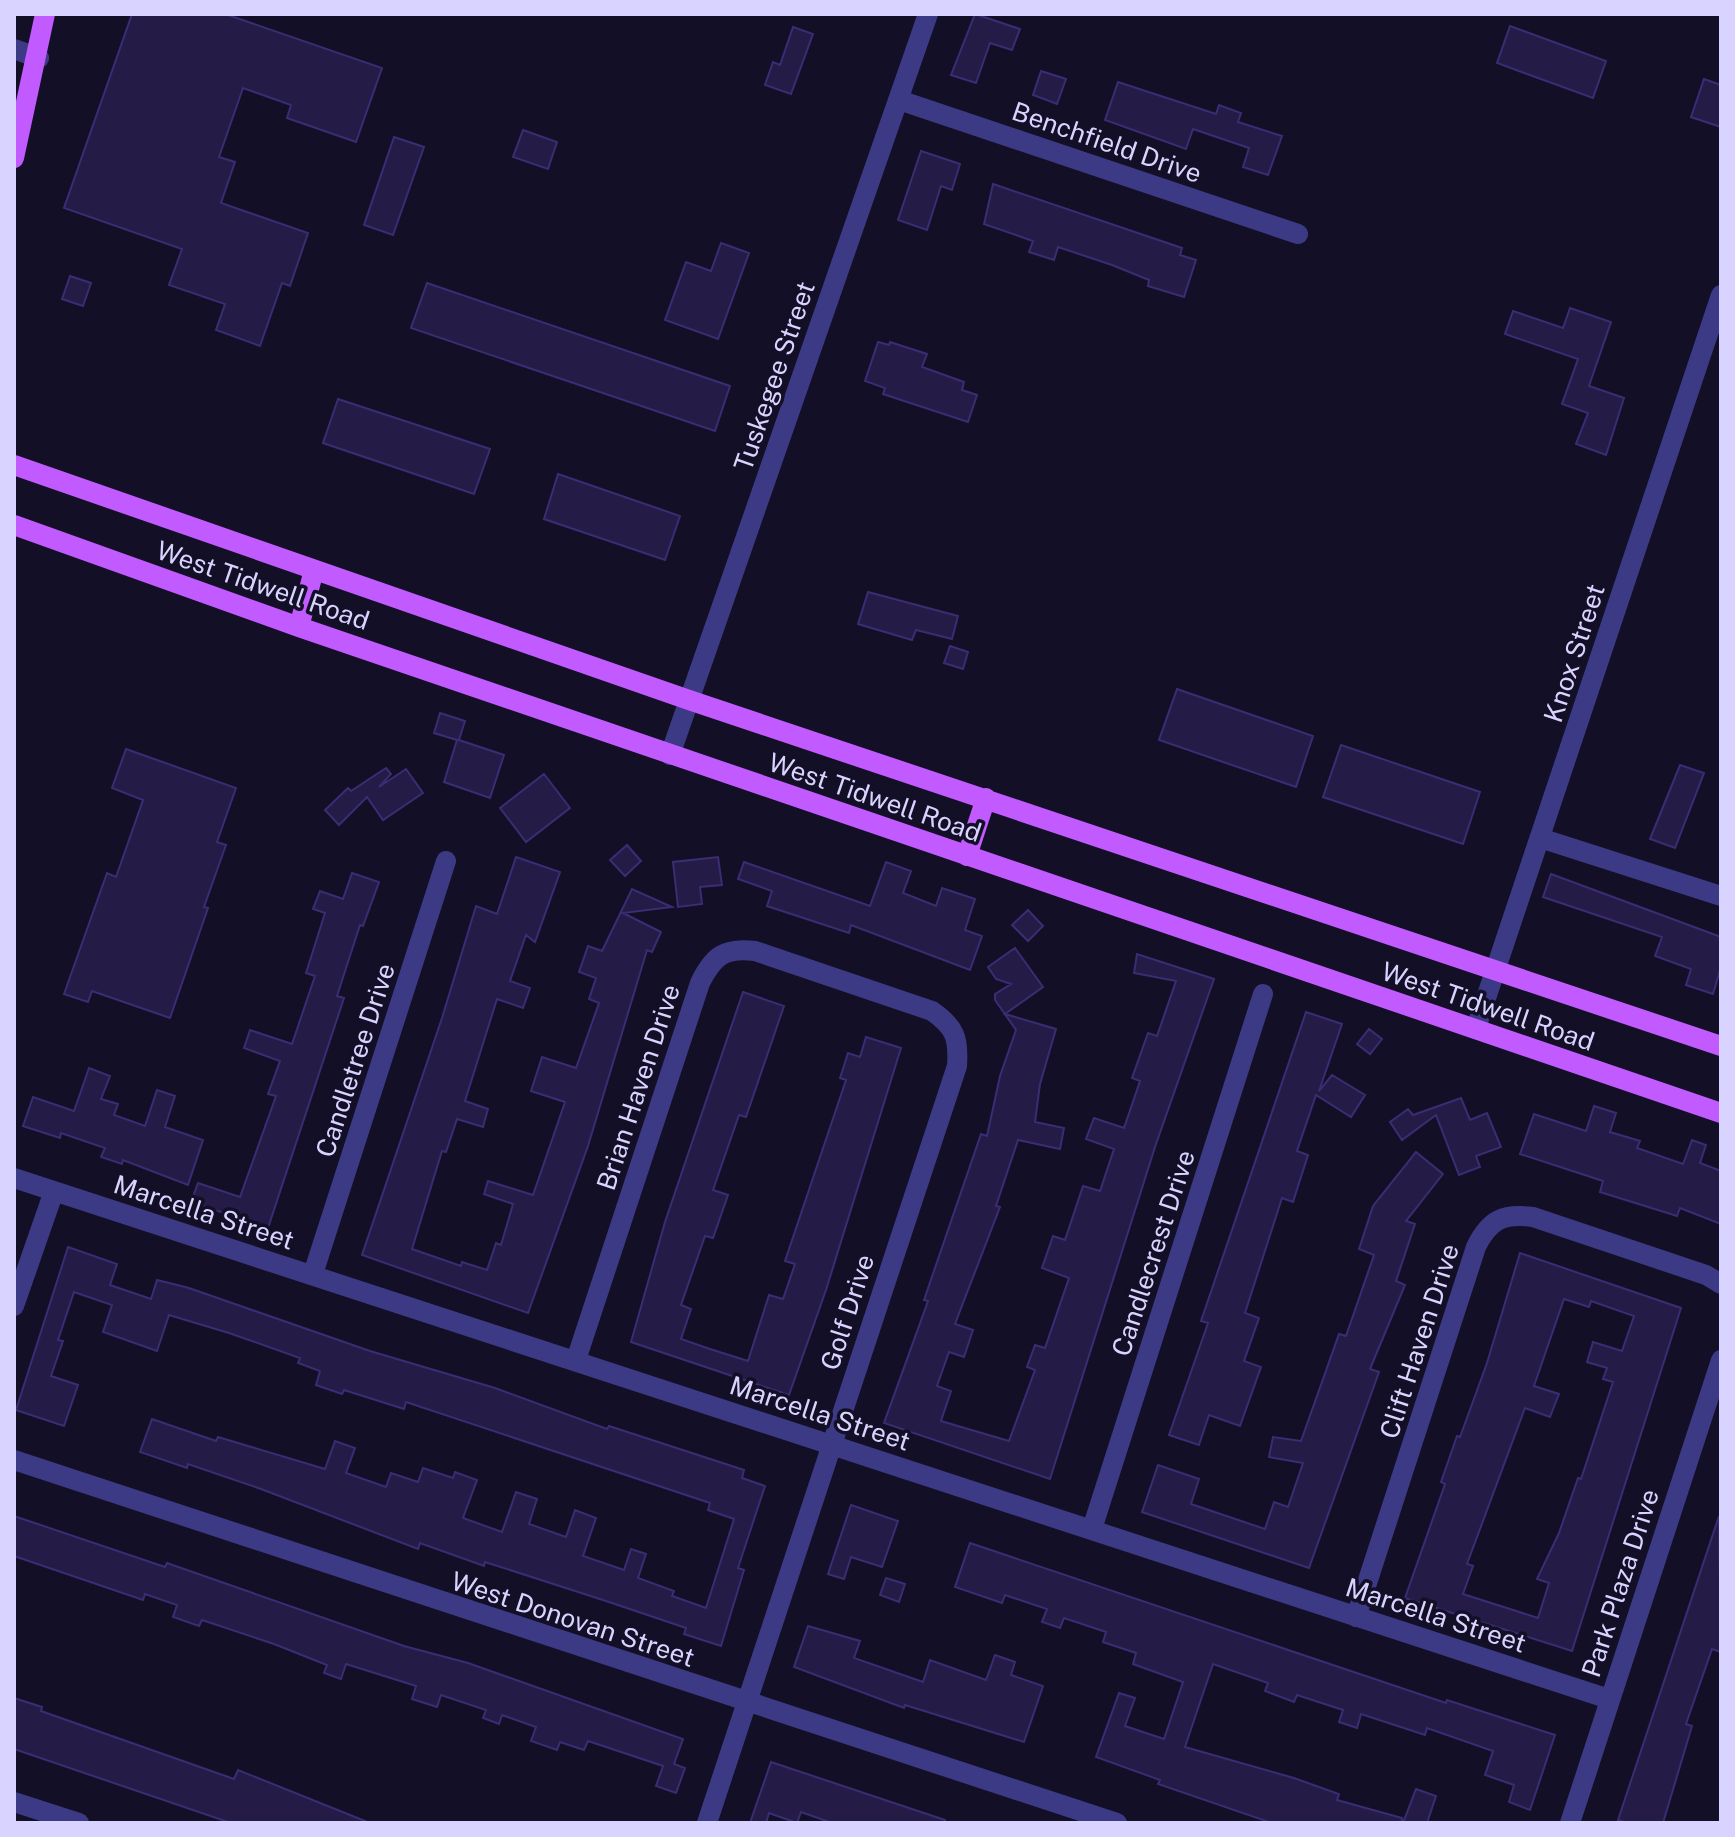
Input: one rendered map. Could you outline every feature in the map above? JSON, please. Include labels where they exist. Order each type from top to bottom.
[{"type":"main road","points":[[14,158],[39,58],[45,14]]},
{"type":"main road","name":"West Tidwell Road","points":[[14,465],[689,700],[1721,1046]]},
{"type":"main road","name":"West Tidwell Road","points":[[14,525],[670,755],[1721,1113]]},
{"type":"main road","points":[[299,627],[314,570]]},
{"type":"main road","points":[[967,856],[986,798]]},
{"type":"street","name":"Tuskegee Street","points":[[670,755],[928,14]]},
{"type":"street","points":[[14,49],[39,58]]},
{"type":"street","name":"Benchfield Drive","points":[[899,100],[1298,234]]},
{"type":"street","name":"Knox Street","points":[[1476,1028],[1721,295]]},
{"type":"street","points":[[1540,838],[1721,896]]},
{"type":"street","name":"Candletree Drive","points":[[313,1274],[446,861]]},
{"type":"street","name":"Brian Haven Drive","points":[[576,1360],[708,965],[719,953],[736,948],[838,979]]},
{"type":"street","name":"Golf Drive","points":[[707,1823],[957,1066],[959,1041],[950,1023],[932,1011],[838,979]]},
{"type":"street","name":"Candlecrest Drive","points":[[1092,1529],[1263,994]]},
{"type":"street","name":"Marcella Street","points":[[14,1178],[1609,1699]]},
{"type":"street","points":[[14,1306],[54,1191]]},
{"type":"street","name":"Clift Haven Drive","points":[[1356,1617],[1483,1233],[1493,1221],[1511,1215],[1533,1217],[1721,1284]]},
{"type":"street","name":"Park Plaza Drive","points":[[1570,1823],[1721,1360]]},
{"type":"street","name":"West Donovan Street","points":[[14,1460],[1117,1823]]},
{"type":"street","points":[[14,1802],[79,1823]]},
{"type":"building","points":[[132,14],[225,14],[382,68],[356,142],[287,118],[291,105],[243,88],[219,157],[235,162],[221,203],[308,233],[290,286],[282,283],[260,346],[216,330],[225,304],[169,285],[182,249],[64,208]]},
{"type":"building","points":[[975,14],[1020,29],[1012,50],[990,43],[976,83],[951,75]]},
{"type":"building","points":[[1510,26],[1606,61],[1593,98],[1497,63]]},
{"type":"building","points":[[793,27],[813,34],[791,94],[765,85],[773,62],[780,65]]},
{"type":"building","points":[[1041,71],[1066,79],[1057,104],[1033,95]]},
{"type":"building","points":[[1704,79],[1721,85],[1721,127],[1691,117]]},
{"type":"building","points":[[1118,82],[1216,114],[1219,105],[1241,113],[1238,122],[1282,136],[1268,175],[1243,167],[1249,148],[1193,129],[1186,149],[1105,120]]},
{"type":"building","points":[[523,130],[557,142],[548,169],[513,157]]},
{"type":"building","points":[[394,137],[424,147],[393,235],[364,225]]},
{"type":"building","points":[[921,151],[960,164],[952,190],[941,186],[927,230],[898,220]]},
{"type":"building","points":[[993,184],[1182,248],[1180,255],[1196,260],[1184,297],[1148,286],[1149,280],[1112,265],[1058,247],[1054,260],[1029,252],[1033,241],[984,224]]},
{"type":"building","points":[[721,243],[749,253],[718,339],[665,320],[686,262],[711,271]]},
{"type":"building","points":[[70,276],[91,283],[83,306],[62,299]]},
{"type":"building","points":[[427,283],[730,386],[715,431],[411,328]]},
{"type":"building","points":[[1570,308],[1611,322],[1589,386],[1624,398],[1606,455],[1576,444],[1588,413],[1562,404],[1578,359],[1505,334],[1513,311],[1563,328]]},
{"type":"building","points":[[878,342],[889,345],[890,342],[927,354],[922,367],[964,382],[962,390],[977,395],[968,422],[883,394],[885,388],[865,381]]},
{"type":"building","points":[[338,399],[490,449],[474,494],[323,443]]},
{"type":"building","points":[[558,474],[680,516],[665,560],[544,519]]},
{"type":"building","points":[[868,592],[958,616],[952,639],[916,630],[912,640],[858,624]]},
{"type":"building","points":[[950,646],[968,652],[963,669],[944,663]]},
{"type":"building","points":[[1177,689],[1313,736],[1296,787],[1159,740]]},
{"type":"building","points":[[440,713],[465,721],[459,740],[504,755],[490,798],[444,782],[457,740],[434,733]]},
{"type":"building","points":[[1341,745],[1480,792],[1463,844],[1323,797]]},
{"type":"building","points":[[126,749],[236,788],[217,842],[226,845],[204,907],[208,908],[170,1018],[92,991],[88,1002],[64,994],[107,873],[116,877],[143,800],[112,788]]},
{"type":"building","points":[[1680,765],[1704,773],[1675,848],[1650,839]]},
{"type":"building","points":[[386,768],[391,774],[379,787],[406,769],[423,793],[383,820],[367,797],[339,825],[325,810],[348,788],[351,791]]},
{"type":"building","points":[[544,774],[570,808],[526,842],[500,808]]},
{"type":"building","points":[[627,845],[641,861],[625,876],[610,860]]},
{"type":"building","points":[[516,857],[560,872],[535,942],[526,935],[510,981],[530,988],[523,1008],[497,999],[465,1101],[488,1109],[483,1127],[457,1119],[446,1152],[442,1151],[412,1249],[461,1266],[462,1262],[487,1270],[496,1243],[501,1245],[513,1204],[484,1194],[488,1181],[533,1195],[565,1102],[531,1091],[542,1057],[576,1068],[599,1003],[589,999],[596,978],[579,972],[588,946],[602,951],[632,889],[672,907],[623,913],[661,932],[652,952],[647,950],[588,1146],[528,1313],[362,1255],[442,1018],[476,906],[497,914]]},
{"type":"building","points":[[718,857],[722,885],[700,887],[702,904],[678,907],[673,862]]},
{"type":"building","points":[[744,862],[870,906],[886,862],[911,871],[903,893],[936,906],[942,888],[975,899],[965,930],[982,936],[970,970],[851,925],[849,933],[767,906],[772,891],[738,879]]},
{"type":"building","points":[[352,873],[379,882],[363,926],[360,925],[337,996],[344,998],[268,1228],[191,1202],[198,1183],[240,1197],[276,1096],[268,1094],[280,1061],[244,1048],[250,1030],[292,1044],[315,976],[306,973],[325,913],[313,909],[320,891],[343,899]]},
{"type":"building","points":[[1551,874],[1721,937],[1721,967],[1713,994],[1686,985],[1691,969],[1655,956],[1662,937],[1543,897]]},
{"type":"building","points":[[1028,910],[1043,926],[1028,941],[1012,925]]},
{"type":"building","points":[[1015,948],[1043,987],[1005,1014],[1056,1029],[1040,1084],[1035,1122],[1064,1128],[1060,1149],[1018,1140],[996,1206],[1000,1207],[955,1324],[973,1330],[964,1357],[949,1352],[937,1386],[951,1391],[941,1421],[1009,1441],[1035,1370],[1027,1367],[1035,1345],[1045,1348],[1069,1278],[1042,1268],[1053,1236],[1065,1240],[1083,1186],[1100,1191],[1114,1149],[1086,1139],[1094,1118],[1124,1128],[1140,1081],[1132,1078],[1148,1033],[1157,1036],[1176,981],[1134,973],[1137,954],[1214,979],[1155,1147],[1050,1479],[884,1423],[928,1301],[924,1300],[981,1134],[987,1136],[1000,1076],[1016,1030],[995,1000],[995,994],[1011,984],[996,979],[988,967]]},
{"type":"building","points":[[743,992],[784,1006],[746,1117],[739,1115],[713,1190],[728,1195],[713,1238],[705,1236],[681,1305],[691,1309],[681,1339],[748,1361],[769,1295],[783,1299],[795,1264],[785,1261],[846,1080],[840,1078],[848,1053],[860,1057],[866,1037],[901,1048],[826,1290],[789,1395],[631,1342],[665,1222]]},
{"type":"building","points":[[1306,1012],[1342,1024],[1319,1091],[1332,1075],[1365,1095],[1351,1117],[1316,1095],[1297,1151],[1308,1155],[1293,1202],[1282,1198],[1245,1313],[1259,1318],[1244,1361],[1261,1367],[1240,1426],[1209,1415],[1199,1445],[1169,1435],[1208,1323],[1201,1321]]},
{"type":"building","points":[[1369,1029],[1382,1039],[1370,1054],[1357,1044]]},
{"type":"building","points":[[89,1068],[110,1076],[101,1099],[118,1104],[114,1115],[145,1126],[157,1090],[175,1096],[165,1127],[203,1140],[188,1185],[123,1160],[122,1164],[101,1157],[105,1148],[61,1133],[60,1138],[23,1126],[33,1097],[74,1111]]},
{"type":"building","points":[[1461,1098],[1470,1120],[1487,1113],[1501,1147],[1476,1156],[1480,1167],[1459,1175],[1436,1115],[1402,1140],[1390,1122],[1408,1109],[1413,1115]]},
{"type":"building","points":[[1594,1106],[1616,1113],[1610,1132],[1640,1141],[1637,1148],[1683,1164],[1692,1140],[1706,1145],[1700,1163],[1721,1171],[1721,1224],[1680,1208],[1677,1216],[1600,1192],[1603,1181],[1520,1154],[1534,1114],[1586,1131]]},
{"type":"building","points":[[1416,1152],[1443,1174],[1406,1221],[1415,1224],[1396,1281],[1405,1285],[1370,1369],[1379,1372],[1309,1568],[1142,1512],[1158,1465],[1199,1479],[1191,1504],[1265,1529],[1274,1502],[1288,1507],[1303,1463],[1269,1457],[1273,1437],[1301,1441],[1339,1334],[1346,1336],[1374,1255],[1359,1249],[1373,1206]]},
{"type":"building","points":[[68,1247],[117,1264],[110,1285],[151,1299],[157,1280],[189,1288],[370,1351],[495,1388],[607,1429],[609,1426],[744,1470],[742,1478],[765,1486],[738,1568],[744,1570],[721,1646],[684,1634],[686,1628],[606,1601],[485,1562],[484,1566],[420,1543],[418,1549],[261,1489],[188,1464],[187,1468],[140,1452],[152,1419],[216,1441],[218,1437],[325,1469],[335,1441],[355,1448],[346,1473],[386,1487],[391,1473],[418,1482],[423,1468],[453,1478],[455,1472],[477,1480],[463,1518],[502,1532],[516,1492],[537,1499],[529,1524],[566,1537],[575,1510],[596,1518],[583,1556],[624,1570],[631,1549],[646,1554],[638,1578],[674,1591],[672,1596],[706,1608],[734,1519],[708,1510],[710,1503],[406,1402],[404,1409],[344,1390],[342,1394],[316,1385],[320,1371],[298,1363],[300,1358],[229,1333],[169,1315],[157,1351],[103,1332],[112,1305],[74,1292],[58,1340],[63,1341],[51,1376],[78,1385],[64,1426],[16,1410]]},
{"type":"building","points":[[1520,1253],[1681,1308],[1572,1651],[1405,1598],[1445,1484],[1441,1482],[1457,1436],[1460,1437],[1487,1363]],"holes":[[[1564,1299],[1589,1307],[1591,1301],[1634,1316],[1622,1351],[1593,1342],[1587,1362],[1607,1368],[1603,1379],[1613,1382],[1581,1479],[1578,1478],[1559,1533],[1537,1579],[1549,1583],[1538,1618],[1463,1594],[1473,1566],[1467,1564],[1525,1408],[1550,1417],[1559,1394],[1534,1386]]]},
{"type":"building","points":[[851,1505],[898,1521],[882,1567],[851,1557],[844,1579],[828,1574]]},
{"type":"building","points":[[14,1516],[165,1567],[167,1563],[404,1646],[468,1663],[683,1739],[674,1764],[685,1768],[676,1793],[656,1786],[663,1766],[588,1741],[584,1750],[560,1742],[557,1750],[531,1741],[536,1727],[502,1715],[499,1724],[483,1718],[486,1710],[441,1695],[437,1707],[412,1699],[416,1686],[346,1664],[341,1679],[324,1673],[327,1665],[274,1644],[202,1620],[199,1626],[173,1617],[177,1605],[145,1594],[143,1600],[14,1556]]},
{"type":"building","points":[[1719,1516],[1721,1652],[1712,1649],[1686,1724],[1692,1726],[1663,1823],[1627,1823],[1618,1820]]},
{"type":"building","points":[[970,1543],[1446,1703],[1447,1700],[1555,1735],[1530,1810],[1509,1802],[1514,1785],[1485,1775],[1493,1751],[1427,1728],[1425,1735],[1361,1714],[1357,1728],[1339,1722],[1343,1710],[1297,1695],[1294,1702],[1265,1691],[1268,1683],[1213,1664],[1185,1747],[1294,1778],[1339,1794],[1337,1800],[1402,1818],[1402,1823],[1272,1823],[1158,1784],[1160,1780],[1096,1757],[1119,1693],[1135,1698],[1125,1726],[1164,1739],[1183,1682],[1133,1664],[1136,1653],[1103,1642],[1106,1632],[1064,1618],[1060,1628],[1042,1622],[1047,1609],[1005,1595],[1002,1603],[955,1587]]},
{"type":"building","points":[[886,1578],[905,1584],[899,1602],[880,1595]]},
{"type":"building","points":[[808,1626],[860,1641],[854,1658],[923,1682],[930,1660],[986,1680],[995,1655],[1015,1662],[1011,1675],[1043,1686],[1024,1742],[905,1705],[904,1708],[794,1667]]},
{"type":"building","points":[[14,1698],[42,1707],[41,1711],[234,1779],[238,1770],[370,1823],[231,1823],[14,1749]]},
{"type":"building","points":[[771,1762],[945,1820],[945,1823],[832,1823],[801,1812],[797,1823],[769,1813],[766,1823],[750,1823]]},
{"type":"building","points":[[1416,1789],[1436,1796],[1427,1823],[1403,1823]]}]
